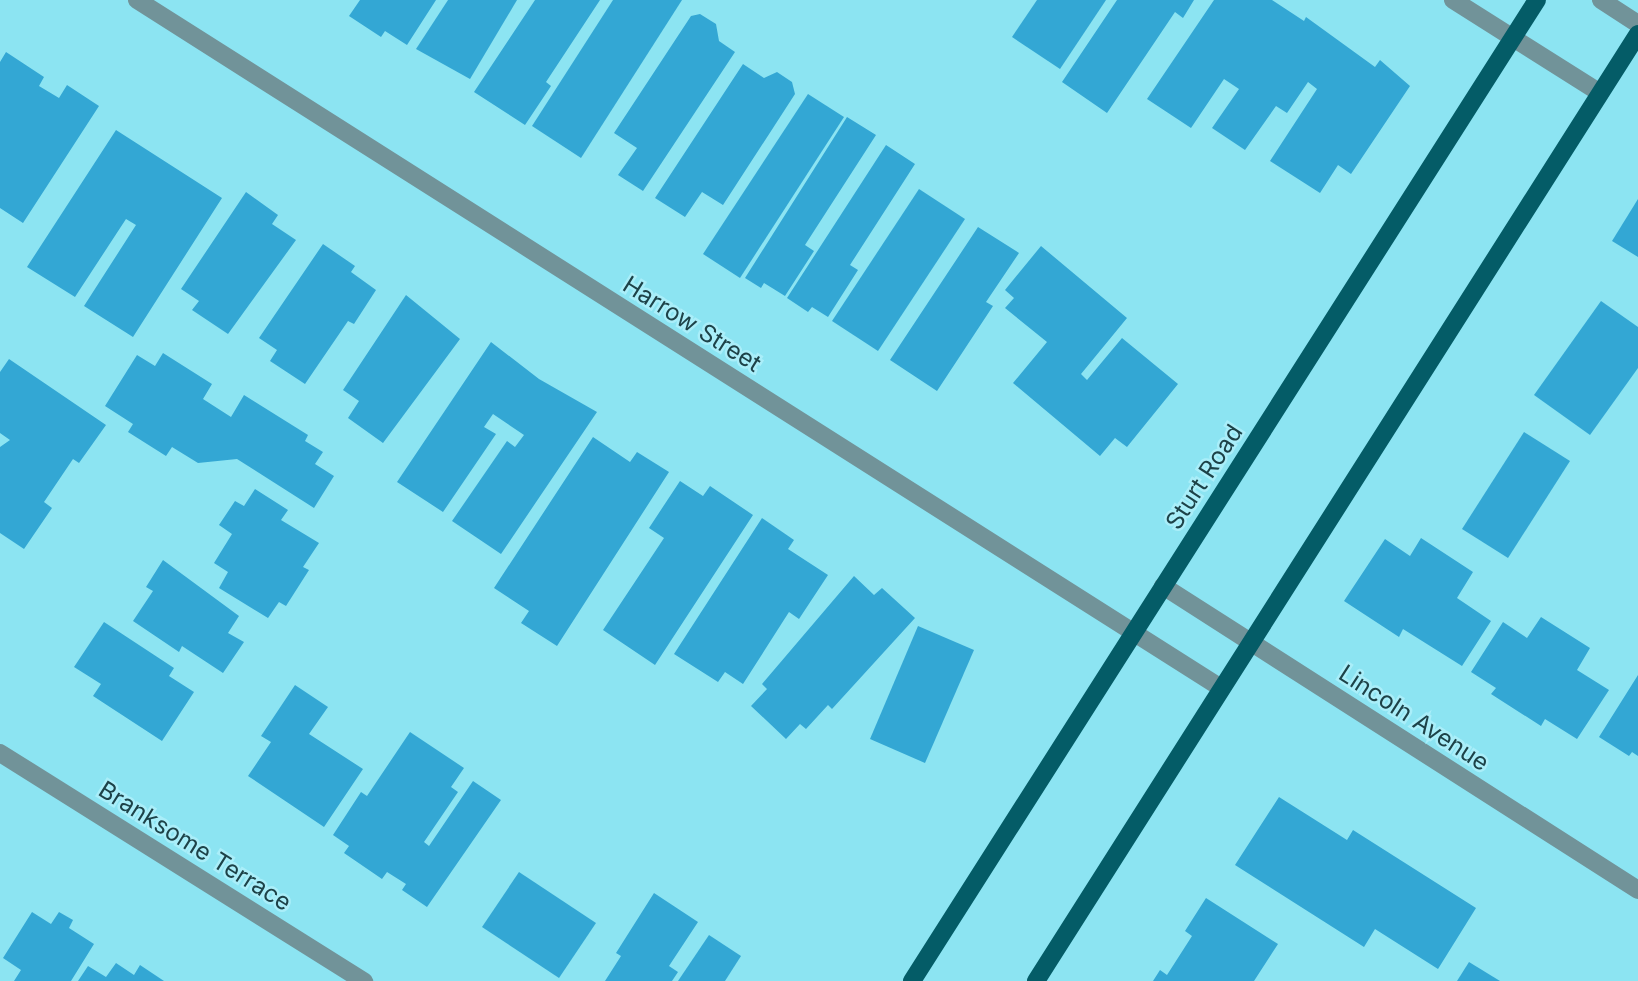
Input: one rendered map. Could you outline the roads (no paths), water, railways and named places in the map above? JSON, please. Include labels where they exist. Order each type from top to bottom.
[{"type":"main road","name":"Sturt Road","points":[[912,981],[1537,0]]},
{"type":"main road","points":[[1036,981],[1638,34]]},
{"type":"street","name":"Harrow Street","points":[[137,0],[1221,688]]},
{"type":"street","points":[[1454,0],[1600,93]]},
{"type":"street","points":[[1601,0],[1638,24]]},
{"type":"street","name":"Lincoln Avenue","points":[[1163,586],[1638,890]]},
{"type":"street","name":"Branksome Terrace","points":[[0,753],[364,981]]}]
